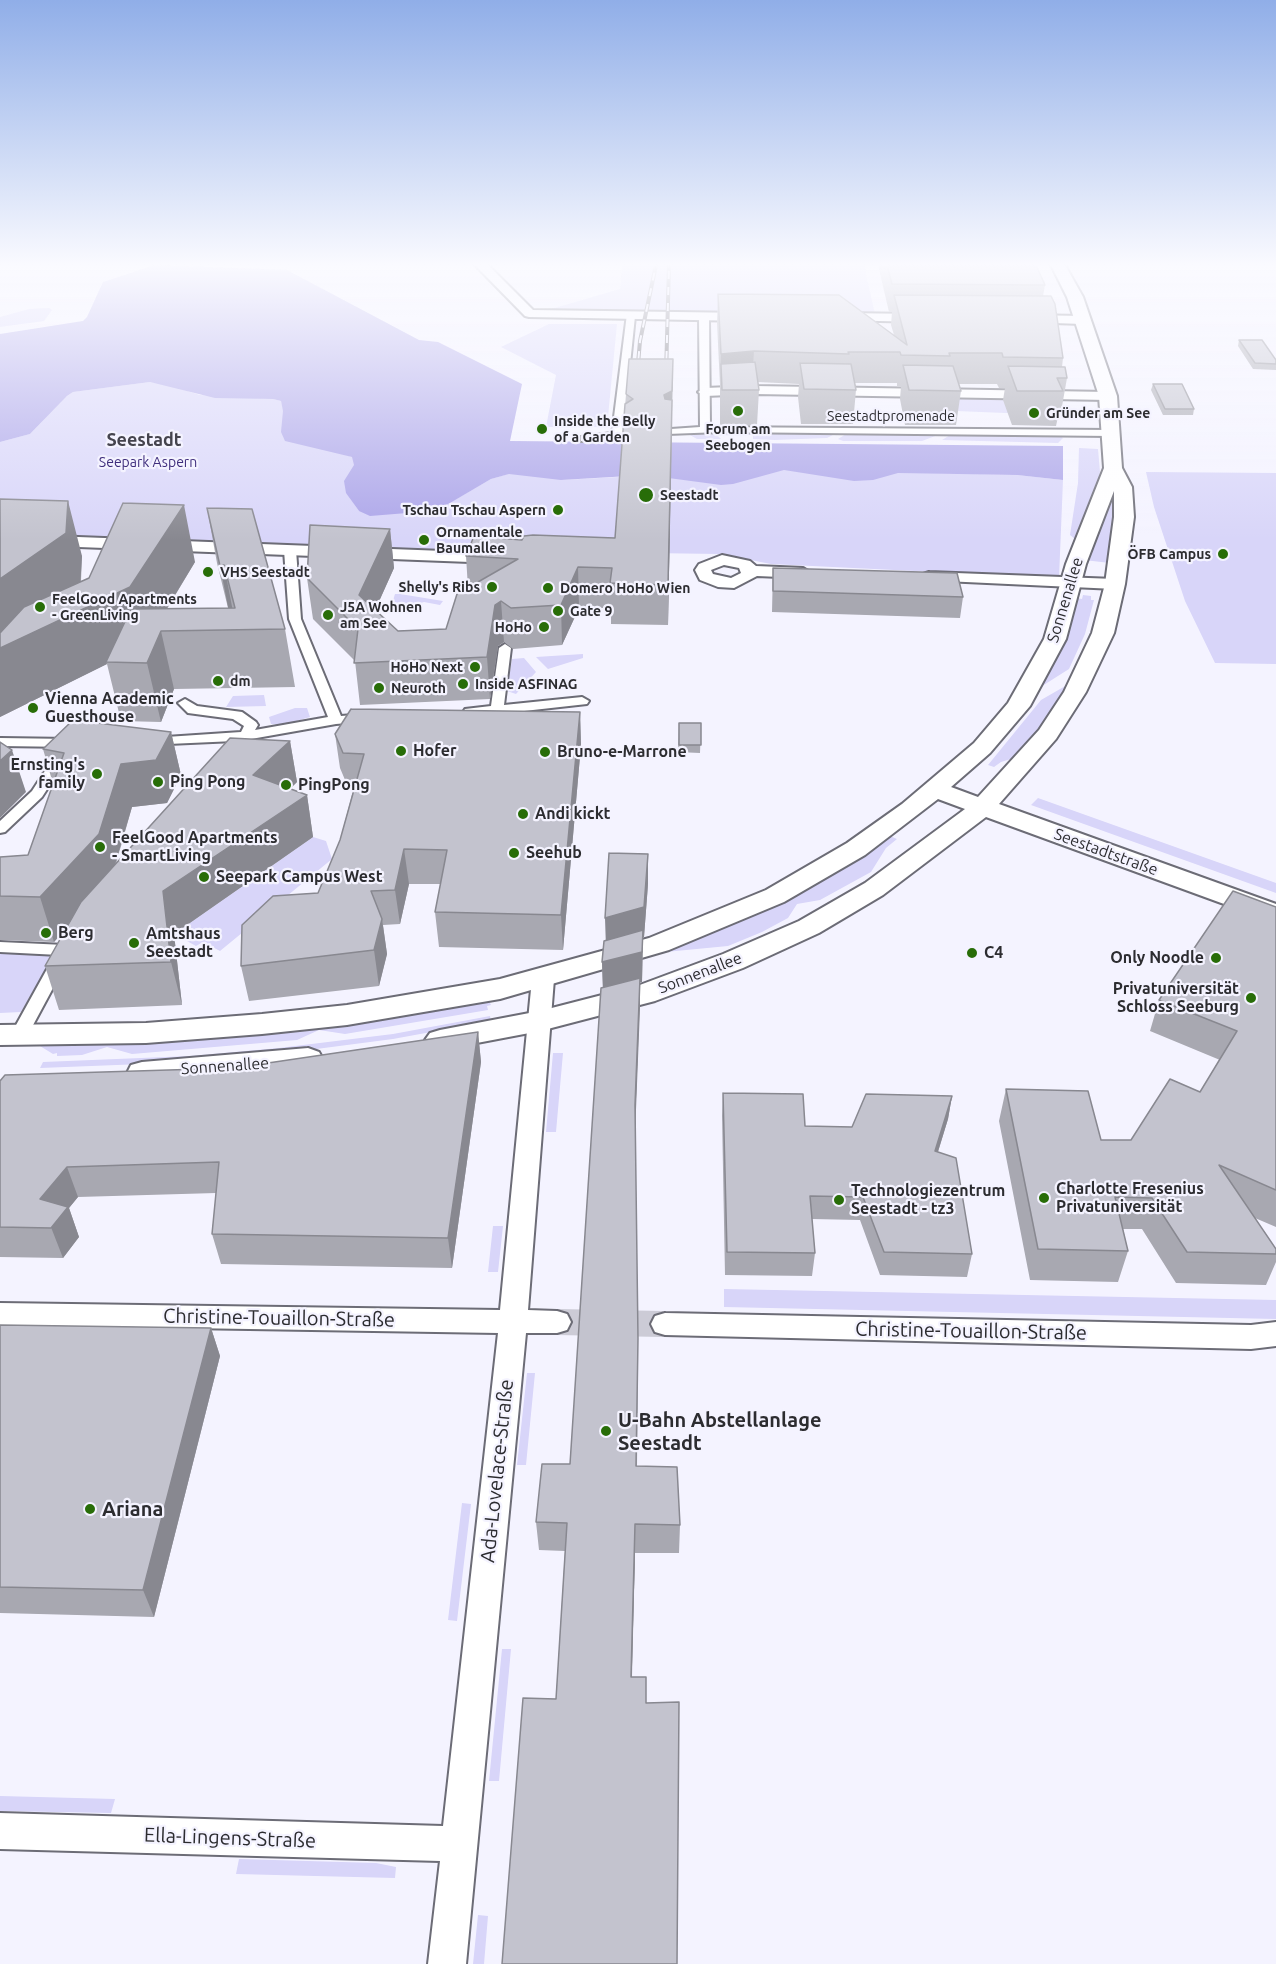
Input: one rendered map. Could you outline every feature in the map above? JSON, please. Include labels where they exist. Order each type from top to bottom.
[{"type":"street","points":[[585,439],[621,436],[627,357]]},
{"type":"street","points":[[705,357],[705,430]]},
{"type":"street","name":"Sonnenallee","points":[[9,1036],[146,1033],[347,1015],[491,991],[543,979],[659,944],[775,896],[856,849],[936,790],[982,747],[1018,705],[1055,639],[1076,564],[1113,468],[1108,396],[1095,357]]},
{"type":"street","points":[[705,392],[755,390],[1108,396]]},
{"type":"street","name":"Seestadtpromenade","points":[[671,432],[705,430],[1111,432]]},
{"type":"street","name":"Sonnenallee","points":[[417,1044],[540,1021],[645,994],[733,961],[810,927],[874,889],[982,807],[1048,734],[1075,692],[1103,633],[1115,584],[1124,517],[1123,487],[1113,468]]},
{"type":"street","points":[[0,539],[114,549],[290,550],[507,558]]},
{"type":"street","points":[[290,550],[295,619],[336,720]]},
{"type":"street","points":[[750,571],[821,573]]},
{"type":"street","points":[[913,576],[1115,584]]},
{"type":"street","points":[[498,710],[505,648]]},
{"type":"street","points":[[453,713],[582,700]]},
{"type":"street","points":[[185,704],[193,710],[237,715],[251,725],[246,736],[232,751]]},
{"type":"street","points":[[141,742],[185,742],[246,736],[336,720],[375,717]]},
{"type":"street","points":[[0,742],[89,743]]},
{"type":"street","points":[[0,829],[37,794],[70,743]]},
{"type":"street","name":"Seestadtstraße","points":[[936,790],[1276,914]]},
{"type":"street","points":[[0,947],[70,943],[9,1036]]},
{"type":"street","name":"Ada-Lovelace-Straße","points":[[447,1964],[513,1321],[543,979]]},
{"type":"street","name":"Sonnenallee","points":[[115,1075],[285,1062],[339,1055]]},
{"type":"street","name":"Christine-Touaillon-Straße","points":[[0,1314],[557,1322]]},
{"type":"street","name":"Christine-Touaillon-Straße","points":[[665,1324],[1251,1336],[1276,1334]]},
{"type":"street","name":"Ella-Lingens-Straße","points":[[0,1831],[460,1844]]},
{"type":"green space","points":[[520,357],[614,357],[607,427],[546,427],[556,375]]},
{"type":"green space","name":"Seepark Aspern","points":[[150,382],[165,384],[200,395],[281,401],[283,408],[334,451],[352,457],[355,461],[350,498],[359,511],[444,506],[491,479],[515,472],[560,476],[562,480],[767,469],[1017,475],[1063,480],[1059,578],[771,564],[720,554],[575,552],[557,557],[0,536],[0,442],[30,434],[73,392]]},
{"type":"green space","points":[[952,398],[1051,399],[1016,413],[1006,413],[956,411]]},
{"type":"green space","points":[[712,432],[715,434],[755,432],[835,434],[827,438],[775,440],[753,439],[753,435],[697,439],[690,435]]},
{"type":"green space","points":[[846,434],[938,435],[922,441],[843,441],[838,439]]},
{"type":"green space","points":[[950,435],[1060,435],[1063,438],[1058,443],[942,440]]},
{"type":"green space","points":[[1079,448],[1098,449],[1100,472],[1097,487],[1088,504],[1089,509],[1075,539],[1070,535],[1078,483]]},
{"type":"green space","name":"ÖFB Campus","points":[[1146,472],[1276,473],[1276,664],[1215,663],[1185,601],[1154,507]]},
{"type":"green space","points":[[1108,498],[1116,499],[1113,509],[1115,512],[1110,563],[1084,560]]},
{"type":"green space","points":[[395,594],[443,601],[440,605],[424,602],[410,606],[411,612],[389,613]]},
{"type":"green space","points":[[1083,595],[1091,596],[1091,600],[1094,600],[1085,634],[1069,669],[1039,688],[1061,646],[1077,598],[1082,599]]},
{"type":"green space","points":[[583,654],[583,658],[548,669],[536,657]]},
{"type":"green space","points":[[524,658],[536,672],[516,694],[507,691],[512,659]]},
{"type":"green space","points":[[1074,681],[1056,711],[1014,758],[994,767],[988,765],[1041,700]]},
{"type":"green space","points":[[264,695],[266,706],[226,707],[233,696]]},
{"type":"green space","points":[[295,708],[307,708],[310,717],[283,725],[271,724],[269,717]]},
{"type":"green space","points":[[1038,798],[1276,883],[1276,893],[1031,805]]},
{"type":"green space","points":[[890,836],[897,839],[886,848],[871,872],[820,900],[797,904],[788,918],[762,932],[728,946],[655,953],[757,913],[825,878]]},
{"type":"green space","points":[[313,837],[326,841],[332,859],[220,951],[203,942],[196,946],[174,934]]},
{"type":"green space","points":[[0,952],[54,954],[21,1012],[0,1013]]},
{"type":"green space","points":[[495,996],[496,1000],[489,1001],[491,1005],[487,1006],[488,1010],[345,1034],[319,1030],[297,1040],[132,1054],[107,1047],[82,1055],[57,1056],[57,1053],[53,1054],[40,1046],[40,1043]]},
{"type":"green space","points":[[490,1016],[491,1021],[393,1039],[278,1054],[194,1062],[40,1068],[43,1062],[190,1056],[279,1048],[393,1034]]},
{"type":"green space","points":[[553,1053],[563,1053],[556,1132],[546,1132]]},
{"type":"green space","points":[[493,1226],[503,1226],[498,1272],[488,1272]]},
{"type":"green space","points":[[724,1289],[1276,1300],[1276,1319],[724,1307]]},
{"type":"green space","points":[[527,1373],[535,1373],[526,1465],[517,1465]]},
{"type":"green space","points":[[462,1503],[471,1504],[457,1621],[448,1620]]},
{"type":"green space","points":[[502,1649],[511,1649],[499,1781],[489,1781]]},
{"type":"green space","points":[[0,1796],[115,1799],[111,1813],[0,1811]]},
{"type":"green space","points":[[239,1859],[376,1863],[396,1867],[395,1878],[236,1874]]},
{"type":"green space","points":[[478,1915],[488,1916],[484,1964],[473,1964]]},
{"type":"shaded area","points":[[0,357],[467,357],[522,384],[510,441],[1063,446],[1063,480],[1017,475],[898,473],[873,480],[854,481],[784,470],[733,484],[721,485],[646,475],[561,480],[509,474],[491,479],[432,511],[370,516],[359,511],[346,493],[344,481],[354,465],[352,457],[285,441],[281,432],[283,411],[281,401],[215,398],[150,382],[73,392],[30,434],[0,442]]},
{"type":"building","points":[[1003,357],[1063,357],[1063,358]]},
{"type":"building","points":[[1251,357],[1274,357],[1276,360],[1276,364],[1255,363]]},
{"type":"building","points":[[629,359],[673,359],[672,391],[664,395],[665,399],[672,400],[668,585],[610,583],[612,568],[578,567],[561,605],[511,608],[501,601],[495,605],[487,657],[354,663],[358,629],[307,578],[310,525],[390,529],[359,595],[398,631],[446,629],[457,594],[518,559],[466,556],[474,536],[522,540],[524,536],[533,535],[615,538],[625,404],[633,399],[626,394]]},
{"type":"building","points":[[755,362],[759,390],[722,390],[721,364]]},
{"type":"building","points":[[800,363],[851,364],[856,390],[804,389]]},
{"type":"building","points":[[903,365],[953,366],[961,391],[909,390]]},
{"type":"building","points":[[1008,366],[1065,367],[1067,378],[1057,378],[1063,391],[1017,391]]},
{"type":"building","points":[[1153,384],[1182,384],[1194,409],[1165,409]]},
{"type":"building","points":[[0,499],[68,501],[66,533],[0,579]]},
{"type":"building","points":[[123,503],[184,505],[130,587],[0,648],[0,633],[24,607],[89,578]]},
{"type":"building","points":[[207,508],[252,509],[285,629],[161,631],[147,663],[106,662],[131,609],[235,608],[224,565],[220,566]]},
{"type":"building","points":[[773,568],[957,573],[963,597],[773,591]]},
{"type":"building","points":[[351,709],[580,712],[561,915],[435,912],[447,850],[404,849],[395,890],[371,891],[382,919],[374,950],[241,966],[242,925],[273,896],[318,893],[340,840],[364,754],[343,753],[335,734]]},
{"type":"building","points":[[73,720],[171,732],[156,760],[121,764],[99,834],[40,897],[0,896],[0,857],[28,855],[64,753],[43,749]]},
{"type":"building","points":[[679,723],[701,723],[701,745],[679,745]]},
{"type":"building","points":[[230,738],[290,741],[253,775],[307,795],[163,891],[171,962],[45,966],[81,902]]},
{"type":"building","points":[[0,742],[12,750],[0,761]]},
{"type":"building","points":[[609,853],[648,854],[644,907],[605,918]]},
{"type":"building","points":[[1233,891],[1276,907],[1276,1190],[1219,1165],[1276,1249],[1276,1254],[1187,1252],[1152,1198],[1115,1197],[1128,1251],[1038,1249],[1006,1089],[1088,1091],[1101,1140],[1131,1140],[1170,1079],[1200,1092],[1237,1031],[1159,1000]]},
{"type":"building","points":[[643,930],[642,952],[602,962],[604,941]]},
{"type":"building","name":"U-Bahn Abstellanlage Seestadt","points":[[640,978],[635,1105],[638,1339],[636,1466],[677,1467],[680,1525],[635,1524],[631,1677],[646,1677],[646,1703],[679,1702],[677,1964],[502,1964],[523,1698],[556,1699],[567,1523],[536,1522],[542,1464],[570,1464],[601,988]]},
{"type":"building","points":[[478,1032],[448,1238],[212,1234],[219,1162],[67,1167],[40,1199],[68,1207],[51,1228],[0,1227],[0,1081],[5,1075],[234,1068]]},
{"type":"building","name":"Technologiezentrum Seestadt - tz3","points":[[723,1093],[803,1094],[805,1126],[852,1127],[866,1094],[952,1096],[935,1151],[956,1158],[972,1254],[884,1252],[863,1197],[810,1196],[815,1253],[727,1252]]},
{"type":"building","name":"Ariana","points":[[0,1325],[211,1328],[143,1590],[0,1587]]},
{"type":"tunnel","points":[[557,1322],[665,1324]]},
{"type":"railway","points":[[637,375],[639,357]]},
{"type":"railway","points":[[666,375],[667,357]]},
{"type":"place","name":"Forum am Seebogen","points":[[738,411]]},
{"type":"place","name":"Gründer am See","points":[[1034,413]]},
{"type":"place","name":"Inside the Belly of a Garden","points":[[542,429]]},
{"type":"place","name":"Seestadt","points":[[646,495]]},
{"type":"place","name":"Tschau Tschau Aspern","points":[[558,510]]},
{"type":"place","name":"Ornamentale Baumallee","points":[[424,540]]},
{"type":"place","name":"ÖFB Campus","points":[[1223,554]]},
{"type":"place","name":"VHS Seestadt","points":[[208,572]]},
{"type":"place","name":"Shelly's Ribs","points":[[492,587]]},
{"type":"place","name":"Domero HoHo Wien","points":[[548,588]]},
{"type":"place","name":"FeelGood Apartments - GreenLiving","points":[[40,607]]},
{"type":"place","name":"Gate 9","points":[[558,611]]},
{"type":"place","name":"J5A Wohnen am See","points":[[328,615]]},
{"type":"place","name":"HoHo","points":[[544,627]]},
{"type":"place","name":"HoHo Next","points":[[475,667]]},
{"type":"place","name":"dm","points":[[218,681]]},
{"type":"place","name":"Inside ASFINAG","points":[[463,684]]},
{"type":"place","name":"Neuroth","points":[[379,688]]},
{"type":"place","name":"Vienna Academic Guesthouse","points":[[33,708]]},
{"type":"place","name":"Hofer","points":[[401,751]]},
{"type":"place","name":"Bruno-e-Marrone","points":[[545,752]]},
{"type":"place","name":"Ernsting's family","points":[[97,774]]},
{"type":"place","name":"Ping Pong","points":[[158,782]]},
{"type":"place","name":"PingPong","points":[[286,785]]},
{"type":"place","name":"Andi kickt","points":[[523,814]]},
{"type":"place","name":"FeelGood Apartments - SmartLiving","points":[[100,847]]},
{"type":"place","name":"Seehub","points":[[514,853]]},
{"type":"place","name":"Seepark Campus West","points":[[204,877]]},
{"type":"place","name":"Berg","points":[[46,933]]},
{"type":"place","name":"Amtshaus Seestadt","points":[[134,943]]},
{"type":"place","name":"C4","points":[[972,953]]},
{"type":"place","name":"Only Noodle","points":[[1216,958]]},
{"type":"place","name":"Privatuniversität Schloss Seeburg","points":[[1251,998]]},
{"type":"place","name":"Charlotte Fresenius Privatuniversität","points":[[1044,1198]]},
{"type":"place","name":"Technologiezentrum Seestadt - tz3","points":[[839,1200]]},
{"type":"place","name":"U-Bahn Abstellanlage Seestadt","points":[[606,1431]]},
{"type":"place","name":"Ariana","points":[[90,1509]]},
{"type":"district","name":"Seestadt","points":[[144,440]]}]
